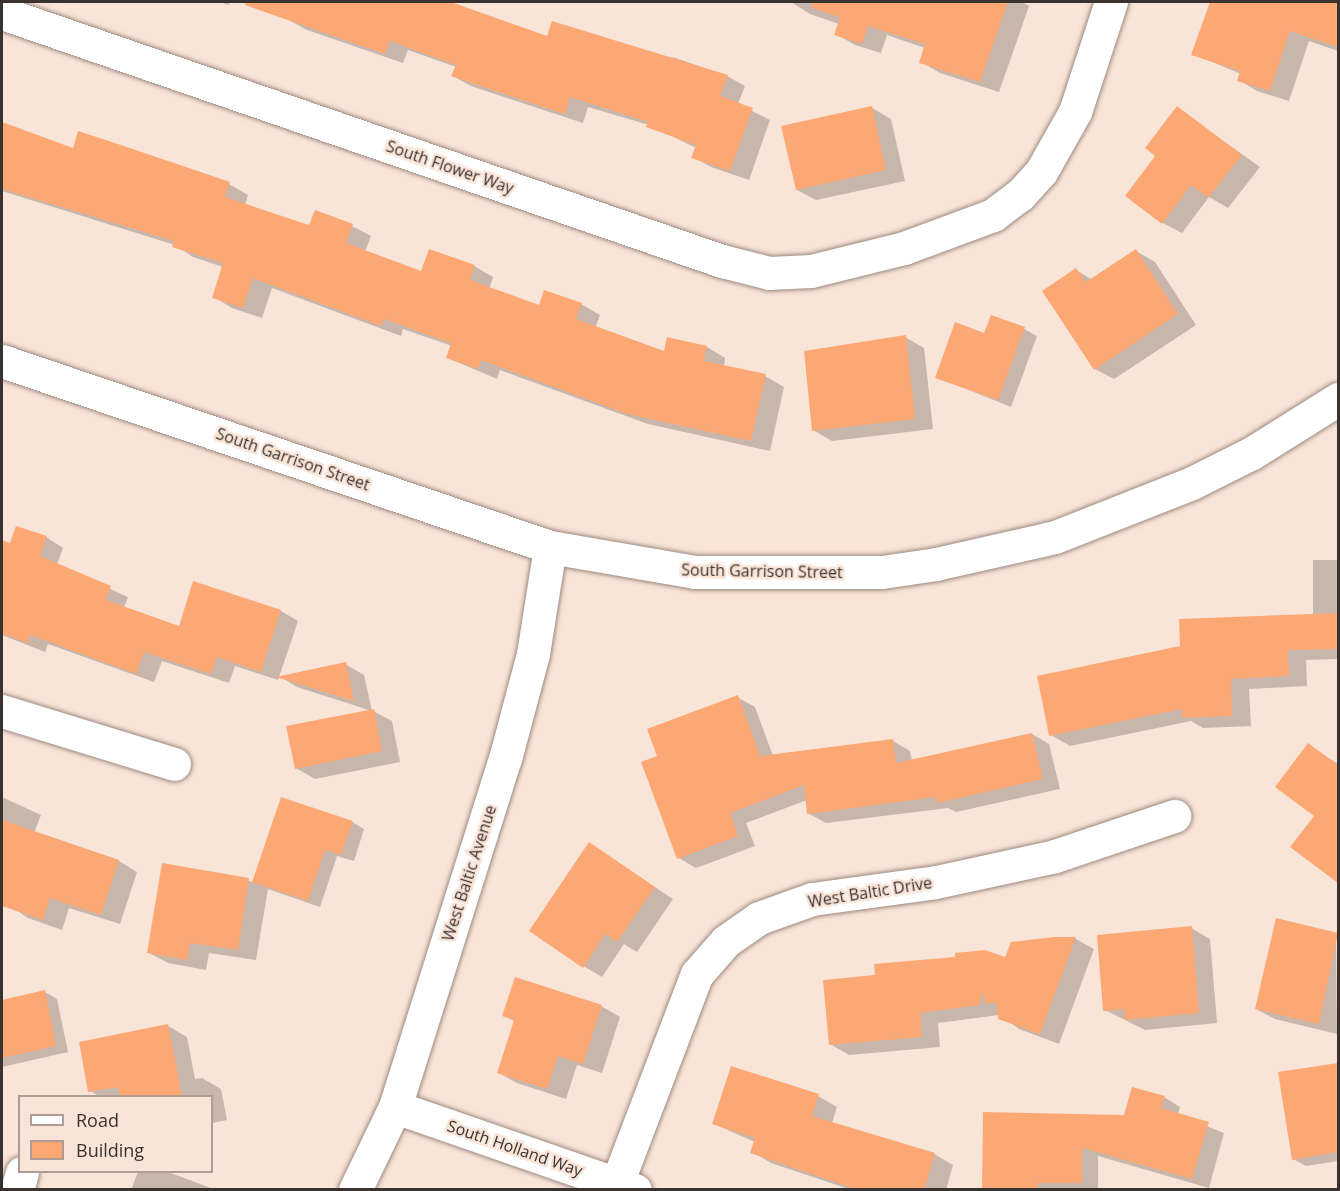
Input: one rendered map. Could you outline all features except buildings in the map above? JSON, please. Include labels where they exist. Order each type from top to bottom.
[{"type":"street","name":"South Flower Way","points":[[2,13],[722,261],[769,273],[812,271],[904,248],[993,215],[1020,195],[1041,172],[1075,112],[1111,2]]},
{"type":"street","name":"South Garrison Street","points":[[2,361],[550,547],[694,572],[818,574],[936,564],[1055,537],[1127,512],[1252,453],[1338,399]]},
{"type":"street","name":"West Baltic Avenue","points":[[355,1190],[395,1107],[521,702],[550,547]]},
{"type":"street","points":[[2,711],[174,764]]},
{"type":"street","name":"West Baltic Drive","points":[[626,1186],[697,974],[726,941],[759,918],[812,899],[936,882],[1044,858],[1174,816]]},
{"type":"street","name":"South Holland Way","points":[[395,1107],[626,1186]]}]
